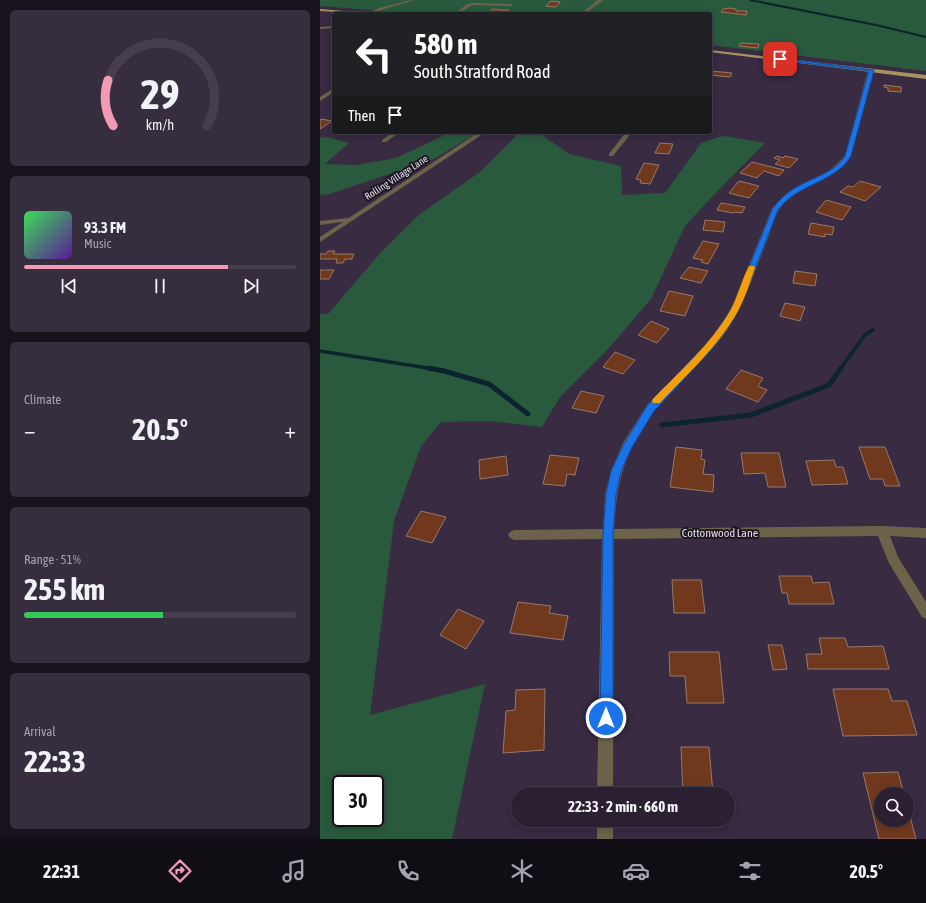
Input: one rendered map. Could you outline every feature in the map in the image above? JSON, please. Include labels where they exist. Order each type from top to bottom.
[{"type":"main road","points":[[320,10],[344,12]]},
{"type":"main road","points":[[712,51],[926,77]]},
{"type":"street","points":[[585,12],[601,0]]},
{"type":"street","points":[[320,28],[332,27]]},
{"type":"street","points":[[606,787],[608,534],[611,494],[616,471],[627,446],[650,408],[710,346],[726,324],[737,306],[775,210],[780,203],[797,190],[827,175],[845,161],[848,156],[871,70]]},
{"type":"street","points":[[320,99],[332,91]]},
{"type":"street","points":[[384,141],[394,134]]},
{"type":"street","name":"Rolling Village Lane","points":[[320,240],[348,220],[480,134]]},
{"type":"street","points":[[611,155],[627,134]]},
{"type":"street","points":[[882,531],[893,559],[926,613]]},
{"type":"street","name":"Cottonwood Lane","points":[[514,534],[882,531],[926,533]]},
{"type":"street","points":[[605,827],[605,839]]},
{"type":"lane","points":[[373,12],[414,0]]},
{"type":"lane","points":[[459,12],[472,4],[511,5]]},
{"type":"lane","points":[[320,223],[348,220]]},
{"type":"green space","points":[[320,0],[926,0],[926,71],[712,45],[712,12],[394,12],[320,6]]},
{"type":"green space","points":[[447,134],[476,134],[432,160],[329,194],[320,195],[320,138],[326,137],[349,143],[325,164],[356,165],[396,158]]},
{"type":"green space","points":[[518,134],[543,134],[569,154],[621,166],[622,195],[665,193],[701,143],[722,136],[765,143],[685,226],[651,299],[608,349],[560,397],[542,427],[492,421],[441,422],[421,446],[394,521],[370,715],[485,684],[452,839],[320,839],[320,314],[328,314],[382,251],[420,214],[480,172]]},
{"type":"building","points":[[551,1],[560,2],[556,7],[546,6]]},
{"type":"building","points":[[492,9],[509,10],[508,12],[490,12]]},
{"type":"building","points":[[723,9],[736,9],[736,11],[747,11],[746,15],[721,12]]},
{"type":"building","points":[[741,43],[759,44],[758,48],[739,46]]},
{"type":"building","points":[[770,47],[789,47],[786,52],[768,50]]},
{"type":"building","points":[[712,71],[732,73],[730,77],[712,75]]},
{"type":"building","points":[[884,85],[901,87],[901,92],[888,91],[888,88],[884,87]]},
{"type":"building","points":[[321,119],[332,121],[320,129]]},
{"type":"building","points":[[660,143],[673,144],[669,154],[655,153]]},
{"type":"building","points":[[777,156],[798,159],[789,168],[775,164],[780,160],[774,158]]},
{"type":"building","points":[[752,162],[784,170],[779,176],[764,171],[757,178],[740,173]]},
{"type":"building","points":[[644,163],[659,165],[650,184],[640,183],[641,180],[636,179]]},
{"type":"building","points":[[739,181],[759,186],[749,198],[729,193]]},
{"type":"building","points":[[860,181],[881,187],[865,201],[840,192],[848,186],[853,187]]},
{"type":"building","points":[[826,200],[851,207],[842,220],[816,212]]},
{"type":"building","points":[[721,203],[745,207],[742,213],[717,210]]},
{"type":"building","points":[[705,220],[725,222],[723,232],[703,230]]},
{"type":"building","points":[[811,223],[834,227],[832,235],[825,234],[825,237],[808,234]]},
{"type":"building","points":[[703,241],[719,244],[708,264],[701,262],[703,260],[693,258]]},
{"type":"building","points":[[328,251],[335,251],[333,254],[354,254],[352,259],[345,259],[343,263],[336,263],[337,259],[320,259],[320,254],[326,254]]},
{"type":"building","points":[[689,267],[708,271],[701,283],[680,278]]},
{"type":"building","points":[[320,270],[334,270],[329,279],[320,279]]},
{"type":"building","points":[[795,271],[817,274],[815,286],[793,283]]},
{"type":"building","points":[[669,291],[693,296],[685,316],[660,311]]},
{"type":"building","points":[[785,303],[805,307],[800,321],[780,316]]},
{"type":"building","points":[[651,321],[669,329],[657,343],[638,335]]},
{"type":"building","points":[[615,352],[635,360],[623,374],[603,367]]},
{"type":"building","points":[[741,370],[763,378],[758,386],[767,390],[758,402],[726,389]]},
{"type":"building","points":[[581,391],[604,396],[596,413],[572,408]]},
{"type":"building","points":[[676,447],[702,450],[701,459],[705,460],[703,474],[714,475],[713,492],[670,487]]},
{"type":"building","points":[[859,447],[885,447],[900,486],[885,486],[883,479],[870,479]]},
{"type":"building","points":[[741,453],[779,453],[786,487],[768,487],[765,473],[744,474]]},
{"type":"building","points":[[550,455],[579,458],[575,475],[567,474],[565,486],[543,484]]},
{"type":"building","points":[[506,456],[508,475],[480,479],[479,460]]},
{"type":"building","points":[[834,460],[836,467],[843,467],[848,484],[812,485],[806,461]]},
{"type":"building","points":[[421,511],[446,517],[432,543],[406,536]]},
{"type":"building","points":[[779,576],[811,576],[813,583],[829,582],[834,604],[789,604],[787,593],[782,593]]},
{"type":"building","points":[[672,580],[701,580],[705,613],[674,613]]},
{"type":"building","points":[[518,602],[551,606],[549,613],[568,616],[563,640],[510,633]]},
{"type":"building","points":[[458,609],[484,621],[466,649],[440,635]]},
{"type":"building","points":[[819,638],[845,638],[848,647],[883,646],[889,669],[808,669],[806,654],[822,654]]},
{"type":"building","points":[[768,645],[782,645],[787,669],[773,670]]},
{"type":"building","points":[[669,652],[719,652],[724,703],[687,703],[685,676],[670,676]]},
{"type":"building","points":[[545,689],[544,750],[503,753],[506,711],[515,710],[516,690]]},
{"type":"building","points":[[833,689],[888,689],[892,701],[907,701],[917,735],[843,736]]},
{"type":"building","points":[[681,747],[709,747],[712,787],[683,787]]},
{"type":"building","points":[[898,772],[902,787],[874,787],[874,818],[863,773]]},
{"type":"building","points":[[876,827],[913,827],[916,839],[879,839]]},
{"type":"waterway","points":[[750,0],[876,25],[926,37]]},
{"type":"waterway","points":[[840,369],[865,335],[873,330]]},
{"type":"waterway","points":[[320,351],[430,368]]},
{"type":"waterway","points":[[430,368],[434,369]]},
{"type":"waterway","points":[[430,368],[489,384],[528,414]]},
{"type":"waterway","points":[[662,425],[751,415],[829,385],[841,368]]},
{"type":"slow traffic","points":[[656,401],[710,346],[724,328],[735,310],[752,268]]},
{"type":"route","points":[[606,718],[608,534],[611,494],[616,471],[627,446],[650,408],[710,346],[729,320],[735,310],[775,210],[780,203],[803,186],[827,175],[845,161],[848,156],[871,70],[780,59]]}]
